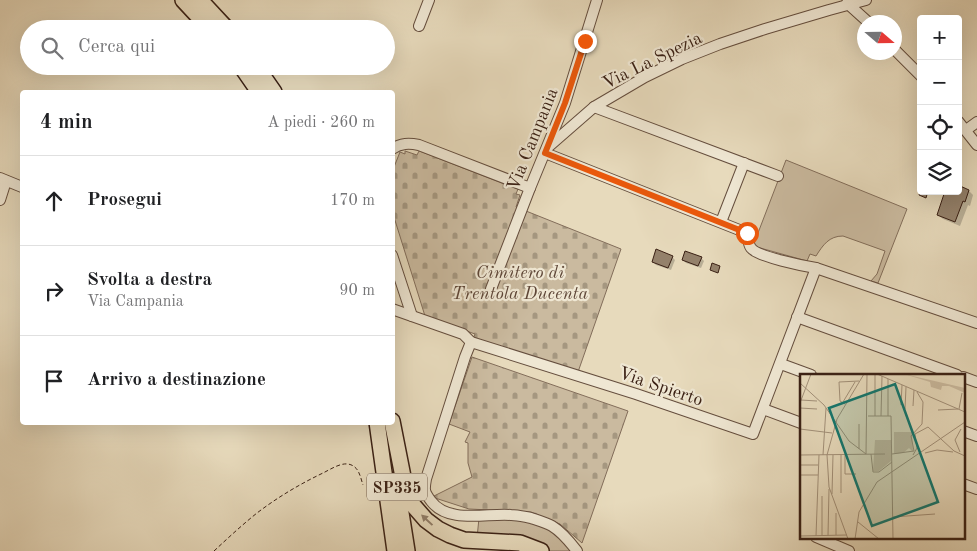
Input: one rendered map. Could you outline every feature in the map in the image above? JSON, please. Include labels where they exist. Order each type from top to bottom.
[{"type":"highway","points":[[183,0],[202,20]]},
{"type":"highway","points":[[200,0],[219,20]]},
{"type":"highway","points":[[247,75],[258,90]]},
{"type":"highway","points":[[262,75],[273,90]]},
{"type":"highway","name":"SP335","points":[[377,425],[394,547]]},
{"type":"highway","name":"SP335","points":[[387,425],[407,551]]},
{"type":"highway","points":[[393,425],[406,492],[412,504],[426,520],[438,529],[464,540],[471,546],[500,542],[520,543],[541,551]]},
{"type":"street","points":[[419,26],[429,0]]},
{"type":"street","name":"Via Campania","points":[[491,288],[568,94],[597,0]]},
{"type":"street","name":"Via La Spezia","points":[[546,150],[594,107],[645,77],[682,59],[720,44],[829,10],[847,2],[866,0]]},
{"type":"street","points":[[847,2],[861,15]]},
{"type":"street","points":[[902,57],[917,72]]},
{"type":"street","points":[[594,107],[778,176]]},
{"type":"street","points":[[966,130],[977,122]]},
{"type":"street","points":[[557,123],[572,126]]},
{"type":"street","points":[[962,126],[977,145]]},
{"type":"street","points":[[395,148],[404,144],[419,146],[530,188]]},
{"type":"street","points":[[546,150],[747,233],[749,246],[761,254],[802,266],[816,268],[977,323]]},
{"type":"street","points":[[721,222],[744,163]]},
{"type":"street","points":[[0,200],[3,179],[20,186]]},
{"type":"street","points":[[395,264],[412,316]]},
{"type":"street","name":"Via Spierto","points":[[395,310],[463,334],[471,342],[636,394],[753,434],[816,268]]},
{"type":"street","points":[[797,317],[954,374]]},
{"type":"street","points":[[471,342],[426,479],[424,489],[426,494],[435,507],[454,515],[512,515],[552,526],[577,551]]},
{"type":"street","points":[[781,364],[808,374]]},
{"type":"street","points":[[964,377],[977,382]]},
{"type":"street","points":[[763,409],[800,423]]},
{"type":"street","points":[[964,431],[977,436]]},
{"type":"street","points":[[964,484],[977,489]]},
{"type":"street","points":[[818,538],[849,551]]},
{"type":"path","points":[[214,551],[258,513],[280,497],[307,480],[338,465],[347,464],[354,466],[359,472],[363,485]]},
{"type":"green space","name":"Cimitero di Trentola Ducenta","points":[[405,151],[417,155],[419,151],[518,189],[516,194],[520,195],[516,207],[621,249],[578,372],[473,339],[475,334],[425,316],[395,220],[395,164],[400,152],[405,154]]},
{"type":"green space","points":[[786,160],[907,209],[878,283],[871,281],[877,274],[885,251],[843,236],[830,239],[816,256],[810,254],[807,261],[753,246]]},
{"type":"green space","points":[[472,357],[628,411],[582,543],[560,524],[531,512],[469,509],[432,497],[472,477],[468,463],[468,443],[465,442],[470,432],[449,424]]},
{"type":"green space","points":[[479,518],[516,519],[534,522],[551,530],[575,551],[550,551],[545,547],[477,538]]},
{"type":"building","points":[[962,187],[969,190],[955,222],[937,215],[944,195],[962,195]]},
{"type":"building","points":[[656,249],[673,256],[668,268],[652,262]]},
{"type":"building","points":[[685,251],[702,257],[698,266],[682,260]]},
{"type":"building","points":[[712,263],[720,266],[718,273],[710,270]]},
{"type":"route","points":[[585,41],[565,103],[545,153],[747,233]]}]
